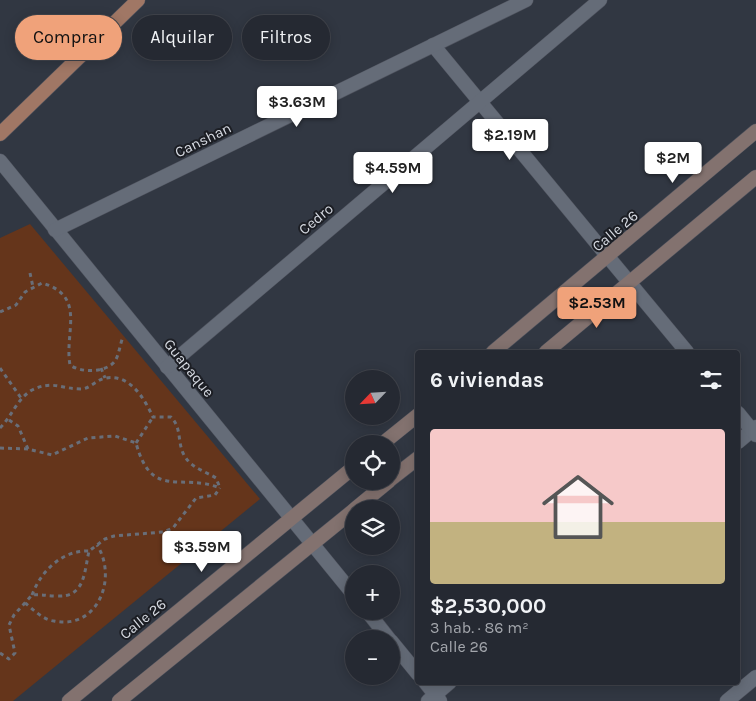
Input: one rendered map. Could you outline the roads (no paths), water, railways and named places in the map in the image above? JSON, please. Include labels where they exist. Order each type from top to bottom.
[{"type":"main road","points":[[0,134],[138,0]]},
{"type":"main road","name":"Calle 26","points":[[495,350],[609,258],[756,131]]},
{"type":"main road","points":[[548,350],[630,284],[756,177]]},
{"type":"main road","points":[[393,435],[415,417]]},
{"type":"main road","points":[[400,472],[415,460]]},
{"type":"main road","name":"Calle 26","points":[[69,701],[345,474]]},
{"type":"main road","points":[[365,500],[378,490]]},
{"type":"main road","points":[[119,701],[345,516]]},
{"type":"street","name":"Canshan","points":[[56,230],[526,0]]},
{"type":"street","name":"Cedro","points":[[167,367],[600,0]]},
{"type":"street","points":[[433,45],[686,350]]},
{"type":"street","name":"Guapaque","points":[[0,161],[345,584]]},
{"type":"street","points":[[740,415],[755,431],[740,441]]},
{"type":"street","points":[[374,620],[382,630]]},
{"type":"street","points":[[400,652],[415,670]]},
{"type":"street","points":[[727,701],[756,677]]},
{"type":"street","points":[[427,685],[434,699],[447,685]]}]
